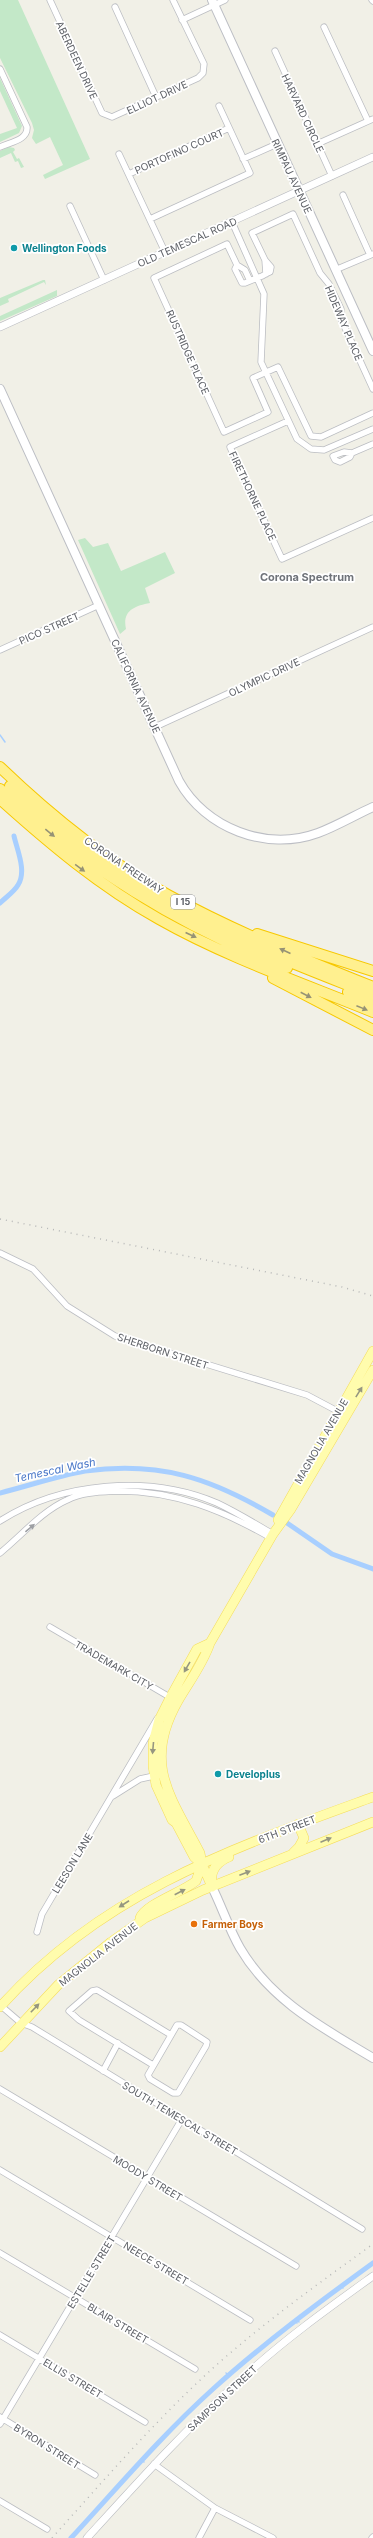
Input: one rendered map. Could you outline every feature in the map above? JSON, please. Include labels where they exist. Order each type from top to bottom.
[{"type":"highway","name":"CORONA FREEWAY","points":[[0,767],[67,825],[125,868],[168,895],[236,929],[373,987]]},
{"type":"highway","points":[[0,776],[64,832],[103,862],[190,916],[295,964],[373,995]]},
{"type":"highway","points":[[0,789],[76,854],[156,906],[224,941],[373,1003]]},
{"type":"highway","name":"I 15","points":[[0,799],[61,854],[106,886],[160,920],[248,961],[373,1012]]},
{"type":"highway","points":[[67,825],[103,862]]},
{"type":"highway","points":[[236,929],[270,937],[373,971]]},
{"type":"highway","points":[[248,961],[275,979],[373,1030]]},
{"type":"main road","name":"RIMPAU AVENUE","points":[[213,2],[373,351]]},
{"type":"main road","name":"CALIFORNIA AVENUE","points":[[0,389],[179,780],[192,800],[210,817],[238,832],[276,839],[299,838],[318,833],[373,807]]},
{"type":"main road","name":"MAGNOLIA AVENUE","points":[[202,1864],[194,1857],[176,1823],[172,1820],[158,1791],[159,1775],[153,1743],[159,1720],[174,1700],[197,1649],[210,1643],[342,1413],[373,1351]]},
{"type":"main road","name":"MAGNOLIA AVENUE","points":[[342,1413],[373,1370]]},
{"type":"main road","name":"MAGNOLIA AVENUE","points":[[0,2047],[58,1985],[111,1942],[138,1923],[177,1901],[212,1887],[202,1864],[200,1853],[159,1775]]},
{"type":"main road","name":"6TH STREET","points":[[202,1864],[298,1824],[373,1796]]},
{"type":"main road","points":[[0,2006],[38,1969],[72,1940],[112,1912],[185,1867],[190,1861],[172,1820]]},
{"type":"main road","points":[[212,1887],[373,1822]]},
{"type":"main road","points":[[290,1855],[299,1847],[304,1838],[298,1824]]},
{"type":"main road","points":[[271,1835],[255,1846],[225,1859],[215,1866],[211,1875],[212,1887],[238,1944],[265,1982],[294,2010],[373,2058]]},
{"type":"main road","points":[[157,1884],[202,1864]]},
{"type":"main road","points":[[138,1923],[142,1914],[196,1881],[202,1864]]},
{"type":"street","name":"ABERDEEN DRIVE","points":[[50,0],[102,113],[108,117]]},
{"type":"street","points":[[173,0],[182,20],[213,2],[225,0]]},
{"type":"street","points":[[115,7],[156,97]]},
{"type":"street","name":"ELLIOT DRIVE","points":[[108,117],[116,116],[198,78],[203,72],[204,64],[182,20]]},
{"type":"street","points":[[317,144],[370,120],[324,27]]},
{"type":"street","name":"HARVARD CIRCLE","points":[[275,51],[332,176]]},
{"type":"street","points":[[0,68],[27,127],[28,133],[25,137],[0,147]]},
{"type":"street","points":[[150,219],[250,173],[219,106]]},
{"type":"street","name":"PORTOFINO COURT","points":[[129,174],[229,128]]},
{"type":"street","points":[[243,159],[277,144]]},
{"type":"street","points":[[119,154],[165,252]]},
{"type":"street","name":"OLD TEMESCAL ROAD","points":[[0,327],[373,157]]},
{"type":"street","points":[[335,270],[371,254],[343,195]]},
{"type":"street","points":[[70,206],[104,280]]},
{"type":"street","name":"RUSTRIDGE PLACE","points":[[265,373],[253,378],[268,412],[224,432],[154,278],[227,244],[237,266],[245,270],[250,281],[258,278],[270,272],[271,267],[265,260],[252,233],[293,214]]},
{"type":"street","name":"HIDEWAY PLACE","points":[[293,214],[320,273],[329,284],[341,309],[341,319],[373,389]]},
{"type":"street","points":[[232,222],[264,294],[260,356],[265,373],[293,434],[303,445],[316,450],[331,448],[373,429]]},
{"type":"street","points":[[265,373],[278,367],[309,434],[314,437],[323,436],[373,413]]},
{"type":"street","name":"FIRETHORNE PLACE","points":[[288,421],[230,448],[282,559],[373,518]]},
{"type":"street","points":[[331,448],[333,456],[344,452],[352,453],[373,444]]},
{"type":"street","name":"PICO STREET","points":[[0,650],[99,605]]},
{"type":"street","name":"OLYMPIC DRIVE","points":[[155,727],[373,627]]},
{"type":"street","name":"SHERBORN STREET","points":[[0,1252],[33,1269],[67,1306],[115,1336],[307,1395],[342,1413]]},
{"type":"street","points":[[0,1521],[20,1508],[62,1496],[100,1487],[142,1487],[181,1492],[216,1503],[274,1532]]},
{"type":"street","points":[[0,1553],[58,1504],[93,1492],[156,1493],[186,1499],[274,1532]]},
{"type":"street","name":"TRADEMARK CITY","points":[[50,1627],[174,1700]]},
{"type":"street","name":"LEESON LANE","points":[[37,1932],[42,1914],[113,1796],[174,1700]]},
{"type":"street","name":"LEESON LANE","points":[[113,1796],[131,1783],[159,1775]]},
{"type":"street","points":[[153,2065],[79,2020],[69,2010],[92,1991],[98,1990],[171,2035]]},
{"type":"street","name":"SOUTH TEMESCAL STREET","points":[[0,2006],[21,2023],[29,2025],[362,2229]]},
{"type":"street","points":[[176,2025],[181,2025],[207,2042],[178,2093],[174,2093],[150,2079],[148,2075],[153,2065],[176,2025]]},
{"type":"street","points":[[102,2071],[118,2043]]},
{"type":"street","name":"MOODY STREET","points":[[0,2089],[296,2266]]},
{"type":"street","name":"ESTELLE STREET","points":[[0,2424],[2,2418],[148,2178],[182,2119]]},
{"type":"street","name":"NEECE STREET","points":[[0,2170],[250,2320]]},
{"type":"street","name":"BLAIR STREET","points":[[0,2253],[195,2369]]},
{"type":"street","name":"SAMPSON STREET","points":[[87,2538],[154,2464],[246,2374],[297,2332],[373,2276]]},
{"type":"street","name":"ELLIS STREET","points":[[0,2335],[145,2422]]},
{"type":"street","name":"BYRON STREET","points":[[2,2418],[95,2476]]},
{"type":"street","points":[[154,2464],[215,2508],[273,2538]]},
{"type":"street","points":[[0,2501],[47,2529]]},
{"type":"street","points":[[199,2538],[215,2508]]},
{"type":"green space","points":[[0,0],[18,0],[90,159],[45,179],[43,175],[63,165],[50,137],[36,144],[32,138],[34,130],[32,123],[0,58]]},
{"type":"green space","points":[[0,78],[22,126],[19,133],[0,142],[0,134],[17,128],[0,91]]},
{"type":"green space","points":[[9,147],[14,148],[15,150],[13,152],[17,159],[19,158],[24,167],[21,168],[18,161],[15,162],[11,153],[0,158],[0,151]]},
{"type":"green space","points":[[45,280],[46,285],[44,282],[8,299],[9,302],[0,306],[0,298]]},
{"type":"green space","points":[[57,290],[57,296],[0,321],[0,316]]},
{"type":"green space","points":[[85,538],[93,547],[108,543],[121,571],[165,552],[175,573],[145,588],[150,603],[130,610],[126,618],[126,629],[120,634],[78,540]]},
{"type":"waterway","points":[[0,735],[5,742]]},
{"type":"waterway","points":[[0,903],[14,890],[21,879],[22,873],[20,860],[14,836]]},
{"type":"waterway","name":"Temescal Wash","points":[[0,1493],[74,1473],[137,1468],[184,1475],[206,1482],[228,1491],[273,1515]]},
{"type":"waterway","name":"Temescal Wash","points":[[287,1523],[332,1554],[373,1569]]},
{"type":"waterway","points":[[71,2538],[158,2443],[213,2389],[272,2339],[373,2263]]},
{"type":"railway","points":[[0,1219],[342,1287],[373,1296]]},
{"type":"railway","points":[[52,2538],[150,2430],[212,2369],[271,2320],[373,2244]]},
{"type":"place","name":"Wellington Foods","points":[[14,248]]},
{"type":"place","name":"Developlus","points":[[218,1774]]},
{"type":"place","name":"Farmer Boys","points":[[194,1924]]},
{"type":"district","name":"Corona Spectrum","points":[[307,577]]}]
